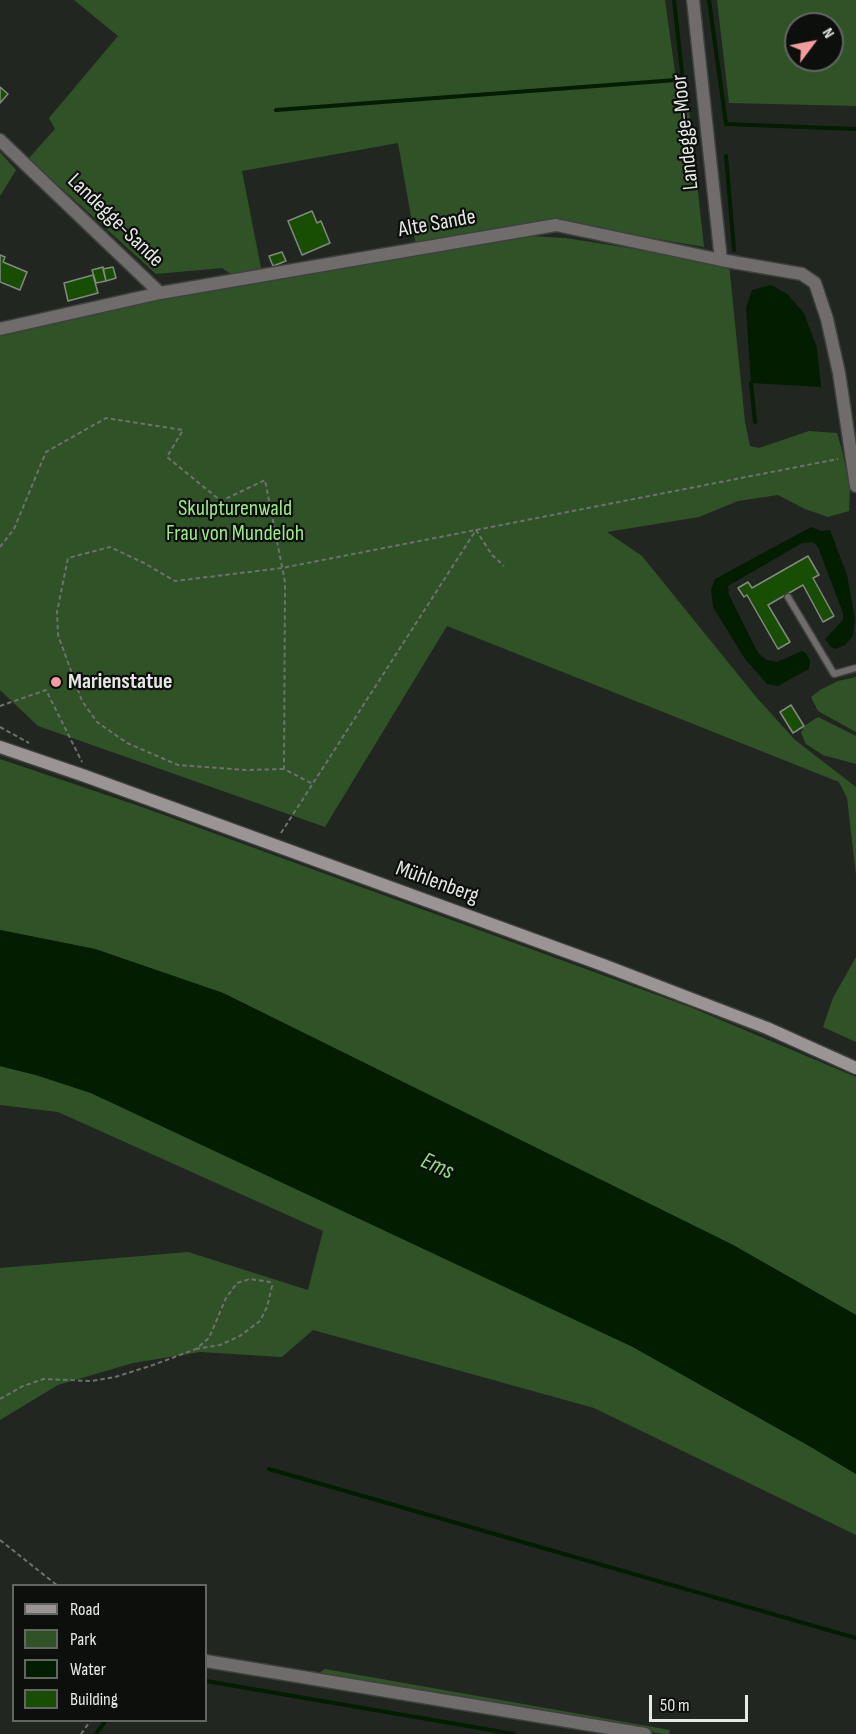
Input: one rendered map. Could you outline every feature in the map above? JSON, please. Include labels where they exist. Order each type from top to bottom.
[{"type":"main road","name":"Mühlenberg","points":[[0,747],[603,965],[767,1028],[856,1068]]},
{"type":"street","name":"Landegge-Moor","points":[[693,0],[721,260]]},
{"type":"street","name":"Landegge-Sande","points":[[0,140],[160,293]]},
{"type":"street","name":"Alte Sande","points":[[160,293],[556,225],[721,260],[802,274],[815,283],[827,319],[839,373],[856,486]]},
{"type":"street","name":"Landegge-Sande","points":[[0,329],[160,293]]},
{"type":"street","points":[[207,1661],[645,1734]]},
{"type":"lane","points":[[788,597],[834,674],[856,668]]},
{"type":"path","points":[[0,547],[14,530],[46,452],[105,418],[183,430],[167,457],[221,501],[265,480],[285,582],[284,769]]},
{"type":"path","points":[[313,784],[284,769],[246,770],[178,765],[127,743],[97,722],[82,700],[58,635],[57,612],[68,558],[110,547],[144,563],[175,582],[282,567],[853,456]]},
{"type":"path","points":[[476,530],[492,555],[504,566]]},
{"type":"path","points":[[279,837],[476,530]]},
{"type":"path","points":[[0,706],[46,690],[84,765],[85,776]]},
{"type":"path","points":[[0,1399],[23,1386],[44,1379],[91,1381],[115,1377],[196,1349],[220,1345],[240,1336],[260,1321],[267,1307],[272,1287],[270,1282],[250,1279],[237,1283],[226,1298],[209,1338],[196,1349]]},
{"type":"path","points":[[0,1540],[55,1584]]},
{"type":"green space","points":[[74,0],[665,0],[675,72],[686,82],[704,247],[546,220],[416,245],[398,143],[242,171],[262,273],[235,277],[222,268],[156,274],[58,185],[54,187],[28,159],[55,129],[49,118],[118,36]]},
{"type":"green space","points":[[717,0],[856,0],[856,106],[729,103]]},
{"type":"green space","points":[[0,152],[16,170],[0,196]]},
{"type":"green space","name":"Skulpturenwald Frau von Mundeloh","points":[[512,235],[566,238],[729,264],[745,422],[750,446],[759,448],[809,431],[837,433],[850,488],[849,511],[828,517],[805,509],[778,495],[738,501],[699,517],[607,532],[642,556],[757,698],[795,740],[856,787],[856,875],[847,798],[839,782],[447,626],[325,827],[38,726],[0,690],[0,332],[119,303]]},
{"type":"green space","points":[[856,677],[856,732],[818,711],[811,697],[838,681]]},
{"type":"green space","points":[[818,717],[856,736],[856,764],[823,755],[806,744],[801,733],[804,726]]},
{"type":"green space","points":[[0,759],[142,807],[690,1007],[856,1077],[856,1315],[733,1245],[223,993],[95,949],[0,930]]},
{"type":"green space","points":[[856,957],[856,1042],[823,1027],[833,998]]},
{"type":"green space","points":[[0,1066],[91,1093],[633,1347],[856,1474],[856,1535],[594,1408],[313,1330],[282,1357],[200,1352],[133,1363],[58,1385],[0,1420],[0,1268],[188,1252],[308,1290],[323,1231],[58,1112],[0,1105]]},
{"type":"green space","points":[[325,1669],[670,1730],[669,1734],[663,1734],[316,1675]]},
{"type":"water","points":[[771,285],[787,294],[804,313],[817,348],[821,387],[751,383],[746,308],[752,290]]},
{"type":"water","points":[[811,527],[821,531],[830,530],[847,575],[855,619],[853,636],[845,645],[835,649],[825,639],[843,620],[843,613],[818,547],[813,542],[802,543],[728,586],[729,595],[758,653],[767,660],[777,662],[802,651],[806,653],[810,661],[809,669],[778,686],[767,684],[745,659],[713,607],[711,590],[715,579]]},
{"type":"water","name":"Ems","points":[[0,930],[95,949],[223,993],[733,1245],[856,1315],[856,1474],[633,1347],[91,1093],[0,1066]]},
{"type":"building","points":[[0,87],[8,94],[0,103]]},
{"type":"building","points":[[312,211],[317,223],[321,221],[330,243],[302,255],[288,221]]},
{"type":"building","points":[[282,252],[286,261],[273,266],[269,256]]},
{"type":"building","points":[[0,255],[5,257],[3,262],[27,272],[20,290],[0,282]]},
{"type":"building","points":[[103,267],[106,281],[96,283],[92,270]]},
{"type":"building","points":[[113,267],[116,278],[106,281],[103,269]]},
{"type":"building","points":[[93,275],[98,293],[68,301],[64,283]]},
{"type":"building","points":[[808,556],[819,575],[813,578],[834,616],[823,622],[803,585],[768,605],[790,642],[778,649],[747,595],[744,597],[738,588],[748,582],[752,588]]},
{"type":"building","points":[[791,705],[804,726],[793,733],[780,712]]},
{"type":"waterway","points":[[276,110],[676,80],[681,78],[682,72],[674,0]]},
{"type":"waterway","points":[[709,0],[726,124],[856,129]]},
{"type":"waterway","points":[[726,156],[734,250]]},
{"type":"waterway","points":[[751,383],[755,422]]},
{"type":"waterway","points":[[269,1469],[856,1638]]},
{"type":"waterway","points":[[207,1681],[514,1734]]},
{"type":"waterway","points":[[96,1734],[105,1722]]},
{"type":"place","name":"Marienstatue","points":[[56,682]]}]
